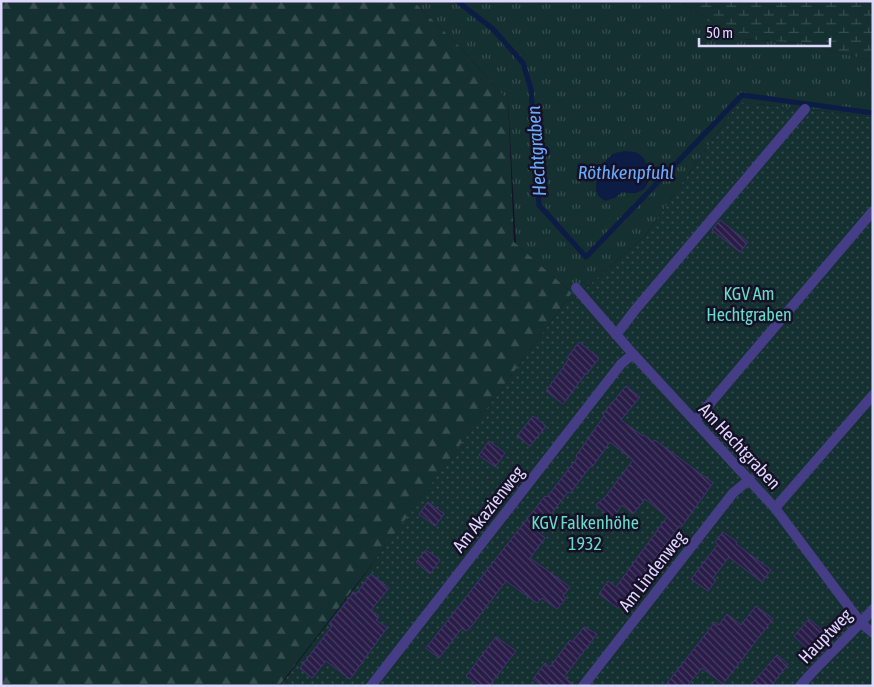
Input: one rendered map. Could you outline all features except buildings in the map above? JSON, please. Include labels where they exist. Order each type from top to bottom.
[{"type":"lane","points":[[616,335],[804,109]]},
{"type":"lane","points":[[694,421],[873,211]]},
{"type":"lane","name":"Am Hechtgraben","points":[[576,288],[633,354],[775,508],[861,623],[873,633]]},
{"type":"lane","name":"Am Akazienweg","points":[[372,686],[622,364],[633,354]]},
{"type":"lane","points":[[775,508],[873,395]]},
{"type":"lane","name":"Am Lindenweg","points":[[583,686],[733,493],[750,479]]},
{"type":"lane","name":"Hauptweg","points":[[800,686],[873,609]]},
{"type":"green space","points":[[1,1],[413,1],[460,47],[508,101],[514,242],[572,293],[392,538],[279,686],[1,686]]},
{"type":"green space","points":[[413,1],[678,1],[742,39],[801,43],[873,61],[873,117],[739,102],[645,236],[586,288],[572,293],[516,244],[508,101],[460,47]],"holes":[[[613,154],[647,168],[648,182],[644,189],[635,193],[622,192],[614,198],[598,178],[604,164]]]},
{"type":"green space","points":[[678,1],[873,1],[873,61],[801,43],[742,39]]},
{"type":"green space","points":[[739,102],[873,117],[873,686],[280,686],[354,589],[572,293],[586,288],[645,236]]},
{"type":"water","name":"Röthkenpfuhl","points":[[625,151],[636,152],[647,164],[648,175],[646,185],[644,189],[635,193],[622,192],[614,198],[605,201],[596,191],[596,185],[603,164],[615,153]]},
{"type":"waterway","name":"Hechtgraben","points":[[457,1],[493,29],[523,63],[531,89],[539,205],[586,257],[742,95],[873,113]]},
{"type":"park label","name":"KGV Am Hechtgraben","points":[[749,303]]},
{"type":"park label","name":"KGV Falkenhöhe 1932","points":[[585,532]]}]
